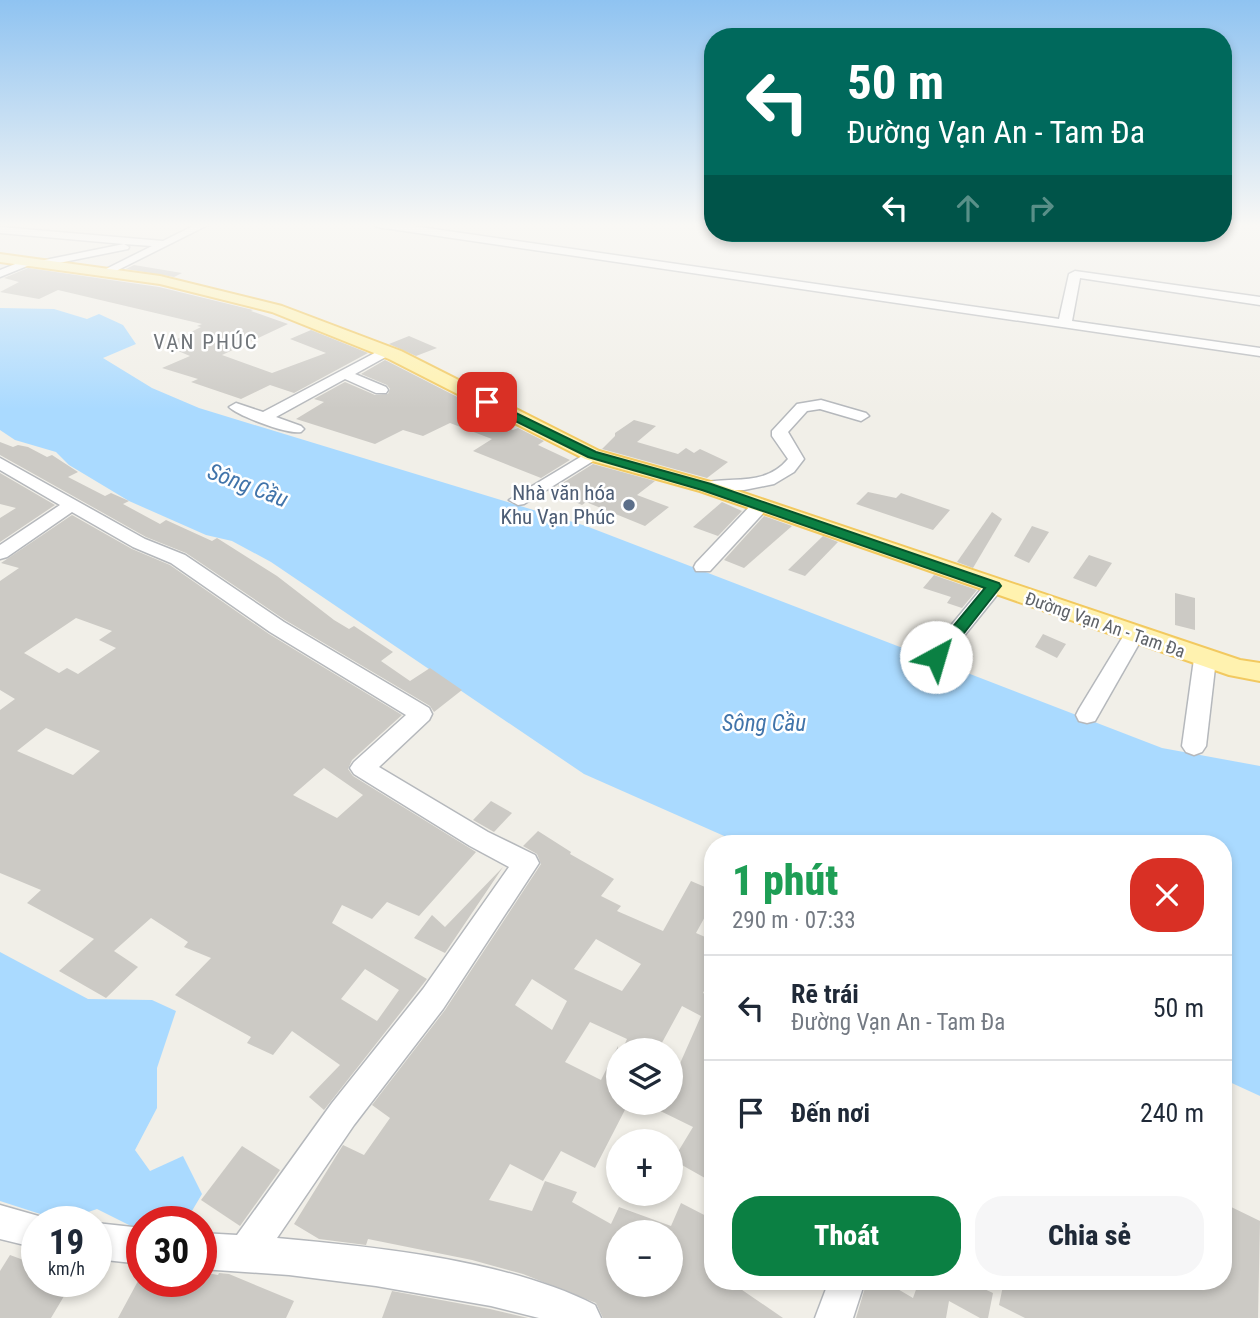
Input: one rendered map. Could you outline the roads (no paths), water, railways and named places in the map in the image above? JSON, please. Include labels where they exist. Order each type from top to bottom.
[{"type":"main road","name":"Đường Vạn An - Tam Đa","points":[[182,286],[276,309],[386,351],[592,455],[707,487],[1205,659],[1238,669],[1260,672]]},
{"type":"street","points":[[804,286],[1260,352]]},
{"type":"street","points":[[1065,323],[1073,286]]},
{"type":"street","points":[[1154,286],[1260,301]]},
{"type":"street","points":[[264,418],[386,351]]},
{"type":"street","points":[[344,374],[381,390]]},
{"type":"street","points":[[707,487],[767,482],[781,477],[796,459],[780,436],[780,431],[802,407],[821,404],[861,416]]},
{"type":"street","points":[[236,407],[296,429]]},
{"type":"street","points":[[518,500],[592,455]]},
{"type":"street","points":[[3,467],[139,543],[178,559],[288,634],[421,714],[362,768],[479,839],[526,863],[433,999],[343,1114],[247,1252]]},
{"type":"street","points":[[0,553],[71,505]]},
{"type":"street","points":[[703,567],[760,506]]},
{"type":"street","points":[[936,657],[994,586]]},
{"type":"street","points":[[1087,715],[1134,635]]},
{"type":"street","points":[[1194,746],[1205,659]]},
{"type":"street","points":[[0,1222],[21,1227]]},
{"type":"street","points":[[217,1251],[247,1252],[378,1268],[491,1287],[569,1310],[582,1318]]},
{"type":"street","points":[[834,1318],[844,1290]]},
{"type":"water","name":"Sông Cầu","points":[[0,308],[54,309],[87,319],[99,314],[123,325],[136,344],[103,358],[152,388],[199,408],[586,526],[1162,748],[1260,766],[1260,1096],[1232,1083],[1232,835],[722,835],[584,774],[271,562],[232,541],[206,535],[129,501],[69,465],[56,452],[15,440],[0,430]]},
{"type":"water","points":[[0,952],[88,999],[152,1000],[176,1011],[157,1068],[157,1108],[135,1150],[150,1171],[183,1156],[202,1194],[195,1206],[126,1206],[126,1224],[112,1216],[112,1206],[21,1208],[0,1201]]},
{"type":"place","name":"Nhà văn hóa Khu Vạn Phúc","points":[[629,505]]},
{"type":"district","name":"VẠN PHÚC","points":[[206,342]]}]
